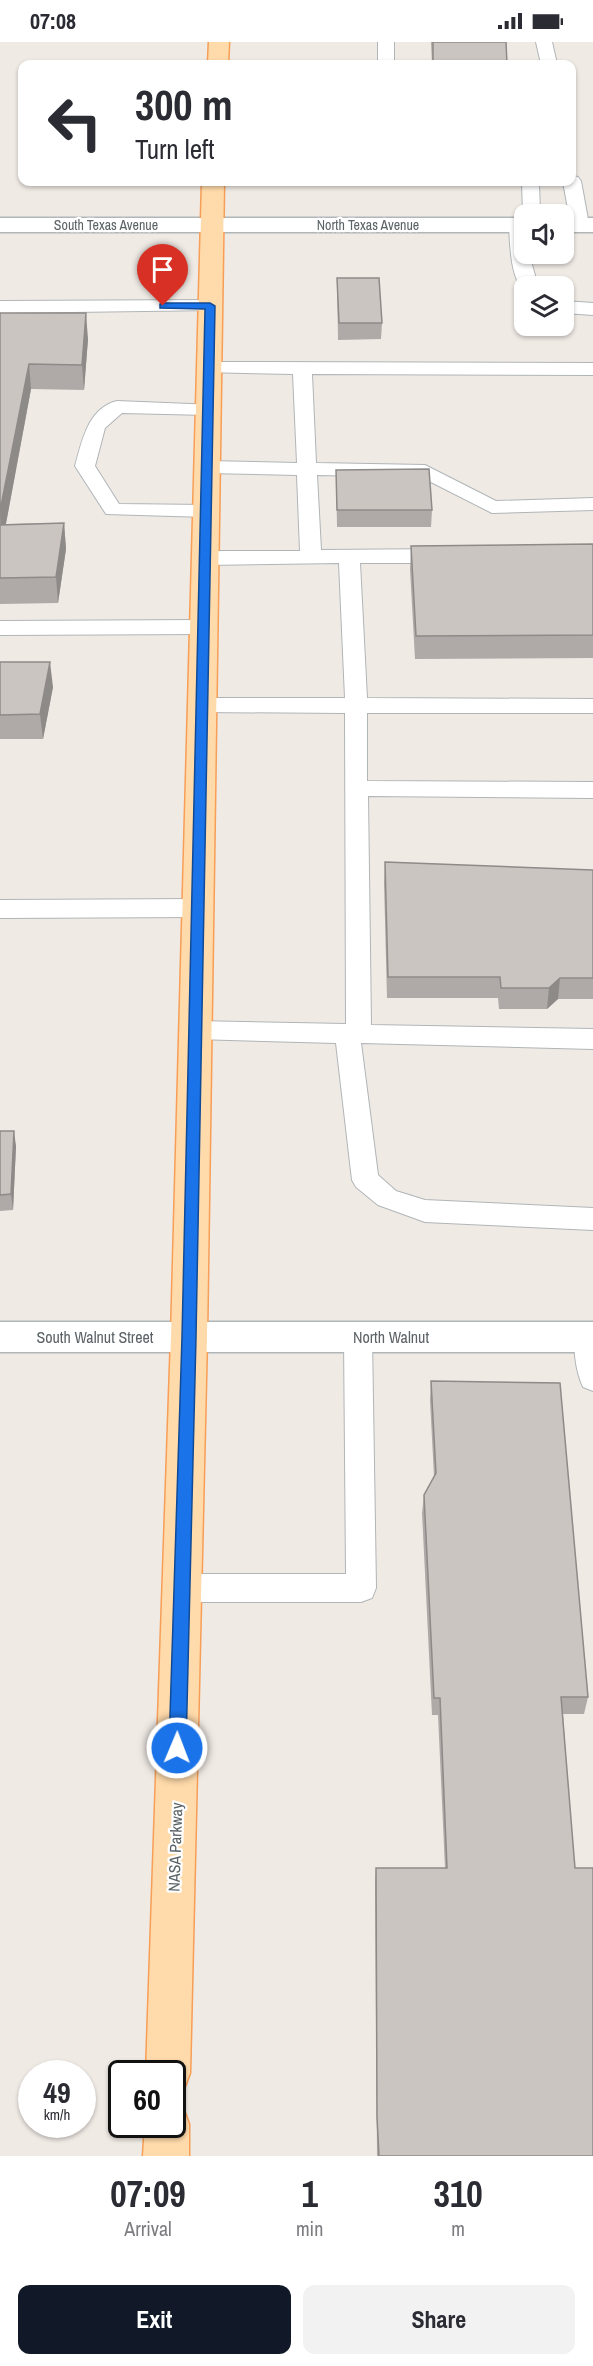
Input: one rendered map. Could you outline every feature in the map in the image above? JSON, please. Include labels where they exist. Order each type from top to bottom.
[{"type":"main road","points":[[218,60],[219,42]]},
{"type":"main road","name":"NASA Parkway","points":[[168,2060],[189,1337],[213,186]]},
{"type":"main road","points":[[166,2156],[167,2138]]},
{"type":"street","name":"North Texas Avenue","points":[[211,225],[514,221]]},
{"type":"street","name":"South Texas Avenue","points":[[0,225],[211,225]]},
{"type":"street","name":"South Walnut Street","points":[[0,1337],[189,1337]]},
{"type":"street","name":"North Walnut","points":[[189,1337],[591,1337]]},
{"type":"lane","points":[[386,42],[386,60]]},
{"type":"lane","points":[[544,42],[548,60]]},
{"type":"lane","points":[[527,204],[529,186]]},
{"type":"lane","points":[[573,186],[579,225]]},
{"type":"lane","points":[[0,307],[210,306]]},
{"type":"lane","points":[[574,308],[593,309]]},
{"type":"lane","points":[[208,368],[593,369]]},
{"type":"lane","points":[[302,368],[311,557]]},
{"type":"lane","points":[[206,511],[113,510],[85,466],[96,426],[117,407],[208,409]]},
{"type":"lane","points":[[206,467],[425,471],[444,479],[492,507],[593,504]]},
{"type":"lane","points":[[349,555],[356,705],[353,1033],[364,1180],[387,1198],[425,1211],[593,1220]]},
{"type":"lane","points":[[204,558],[349,555],[462,556]]},
{"type":"lane","points":[[0,627],[203,627]]},
{"type":"lane","points":[[202,705],[593,706]]},
{"type":"lane","points":[[356,788],[593,790]]},
{"type":"lane","points":[[0,909],[198,908]]},
{"type":"lane","points":[[195,1030],[593,1039]]},
{"type":"lane","points":[[182,1588],[361,1588],[358,1337]]},
{"type":"lane","points":[[591,1337],[593,1379]]},
{"type":"building","points":[[433,42],[506,42],[507,60],[433,60]]},
{"type":"building","points":[[337,278],[379,278],[382,323],[339,323]]},
{"type":"building","points":[[0,313],[86,313],[82,365],[29,364],[0,511]]},
{"type":"building","points":[[429,469],[432,510],[337,510],[336,470]]},
{"type":"building","points":[[64,523],[56,577],[0,578],[0,525]]},
{"type":"building","points":[[593,544],[593,635],[416,636],[411,546]]},
{"type":"building","points":[[0,662],[50,662],[40,714],[0,715]]},
{"type":"building","points":[[385,862],[593,870],[593,978],[560,978],[549,988],[501,988],[500,977],[388,977]]},
{"type":"building","points":[[0,1131],[14,1131],[11,1194],[0,1195]]},
{"type":"building","points":[[431,1381],[560,1383],[588,1697],[561,1697],[575,1868],[593,1868],[593,2156],[379,2156],[376,1868],[447,1868],[440,1698],[434,1698],[424,1495],[436,1473]]},
{"type":"route","points":[[163,306],[210,306],[189,1337],[177,1748]]}]
